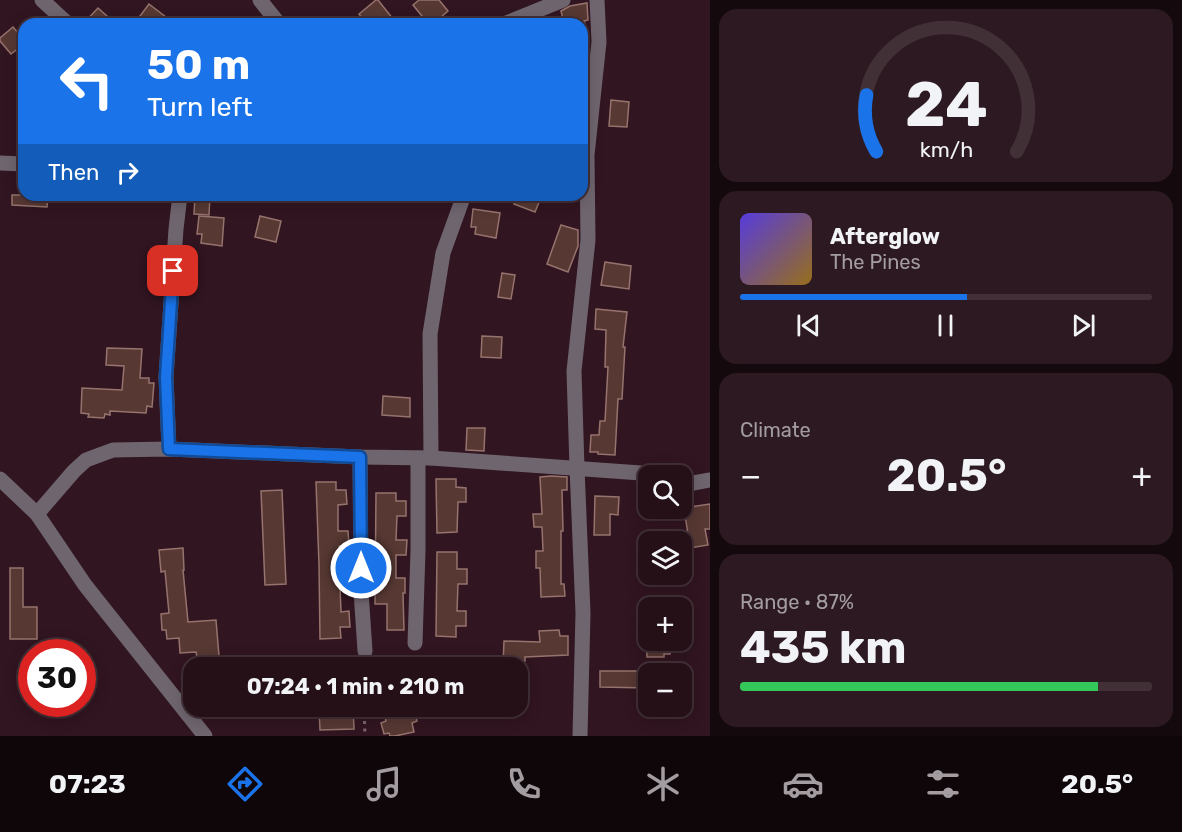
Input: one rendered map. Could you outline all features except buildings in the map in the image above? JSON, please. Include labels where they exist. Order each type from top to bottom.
[{"type":"street","points":[[42,0],[62,18]]},
{"type":"street","points":[[260,0],[274,18]]},
{"type":"street","points":[[519,18],[563,0]]},
{"type":"street","points":[[588,146],[599,42],[597,0]]},
{"type":"street","points":[[0,163],[18,164]]},
{"type":"street","points":[[169,449],[166,377],[179,201]]},
{"type":"street","points":[[415,643],[430,334],[443,253],[462,201]]},
{"type":"street","points":[[580,736],[583,613],[574,371],[588,240],[588,201]]},
{"type":"street","points":[[37,514],[86,460],[113,450],[169,449],[425,458],[638,473]]},
{"type":"street","points":[[360,457],[361,591],[365,651]]},
{"type":"street","points":[[0,479],[37,514],[85,585],[205,736]]},
{"type":"street","points":[[692,483],[710,480]]},
{"type":"path","points":[[364,717],[365,736]]},
{"type":"route","points":[[173,271],[166,377],[169,449],[360,457],[361,568]]}]
